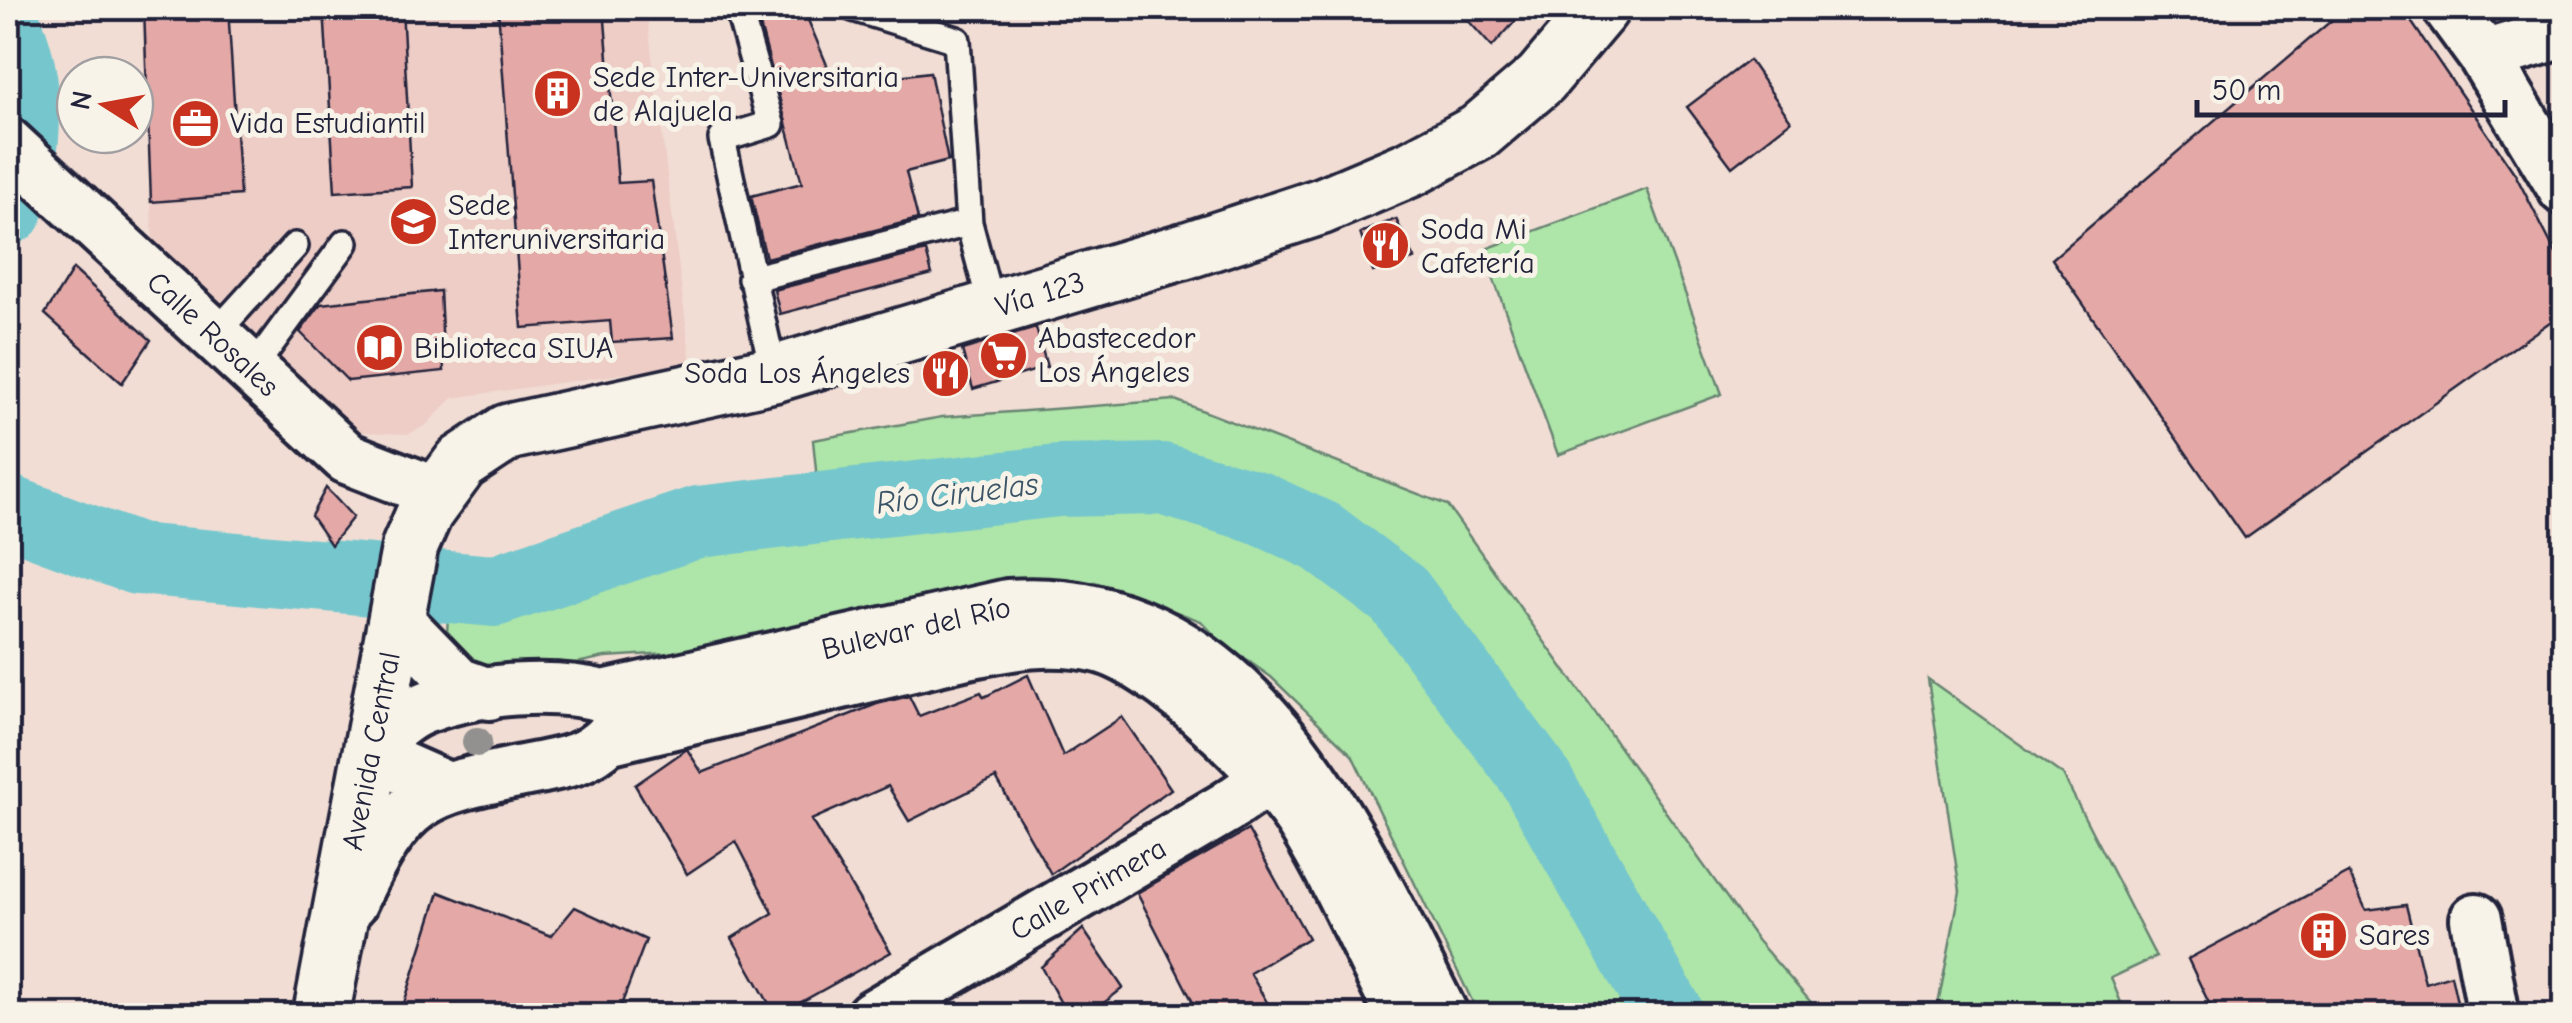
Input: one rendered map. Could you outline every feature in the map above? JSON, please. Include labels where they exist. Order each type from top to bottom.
[{"type":"main road","name":"Vía 123","points":[[437,493],[461,463],[508,432],[774,374],[1304,212],[1412,168],[1479,132],[1541,80],[1601,8]]},
{"type":"main road","name":"Avenida Central","points":[[321,1016],[410,546],[437,493]]},
{"type":"street","points":[[2449,8],[2484,56],[2564,188]]},
{"type":"street","points":[[2484,56],[2564,32]]},
{"type":"street","name":"Calle Rosales","points":[[8,144],[346,458],[437,493]]},
{"type":"street","name":"Bulevar del Río","points":[[336,936],[375,852],[396,821],[443,786],[586,759],[606,739],[674,703],[1008,605],[1072,605],[1113,614],[1179,644],[1245,698],[1283,769],[1302,822],[1402,1016]]},
{"type":"street","points":[[398,614],[458,682],[490,694]]},
{"type":"street","name":"Bulevar del Río","points":[[370,747],[425,707],[490,694],[576,689],[674,703]]},
{"type":"street","points":[[370,747],[400,767],[443,786]]},
{"type":"street","name":"Bulevar del Río","points":[[1283,769],[1353,839],[1443,1016]]},
{"type":"street","name":"Calle Primera","points":[[872,1016],[1283,769]]},
{"type":"street","points":[[2476,919],[2494,1016]]},
{"type":"lane","points":[[738,8],[771,124],[722,139],[774,374]]},
{"type":"lane","points":[[853,8],[958,40],[969,222],[992,308]]},
{"type":"lane","points":[[751,279],[969,222]]},
{"type":"lane","points":[[250,372],[346,243]]},
{"type":"lane","points":[[214,335],[295,246]]},
{"type":"shaded area","name":"Sede Interuniversitaria","points":[[141,8],[646,8],[691,364],[453,398],[425,426],[409,434],[363,432],[342,426],[318,407],[153,242],[149,155],[155,155],[155,55],[143,55]]},
{"type":"green space","points":[[1647,189],[1722,394],[1558,455],[1483,250]]},
{"type":"green space","points":[[1175,400],[1447,505],[1757,940],[1822,1015],[1479,1015],[1352,755],[1271,677],[1221,642],[1201,621],[1095,582],[1005,590],[702,651],[605,657],[525,674],[446,653],[449,596],[502,598],[708,532],[821,520],[813,440],[942,417]]},
{"type":"green space","points":[[1928,679],[2063,775],[2156,957],[2111,978],[2126,1015],[1936,1015],[1960,891]]},
{"type":"building","points":[[144,8],[228,8],[240,195],[151,202],[155,55],[146,55]]},
{"type":"building","points":[[324,8],[402,8],[412,187],[335,192]]},
{"type":"building","name":"Sede Inter-Universitaria de Alajuela","points":[[498,8],[604,8],[618,183],[651,181],[673,338],[612,342],[610,321],[522,328]]},
{"type":"building","points":[[803,8],[835,84],[930,72],[948,161],[906,172],[918,219],[766,258],[751,196],[802,183],[757,14]]},
{"type":"building","points":[[1457,8],[1527,8],[1492,47]]},
{"type":"building","points":[[2346,8],[2402,8],[2515,174],[2564,269],[2564,312],[2245,538],[2052,259]]},
{"type":"building","points":[[1749,60],[1791,121],[1732,167],[1687,107]]},
{"type":"building","name":"Soda Mi Cafetería","points":[[1396,219],[1415,259],[1373,272],[1360,233]]},
{"type":"building","points":[[926,251],[932,274],[780,314],[774,290]]},
{"type":"building","points":[[73,269],[151,340],[122,383],[45,314]]},
{"type":"building","name":"Biblioteca SIUA","points":[[440,291],[444,371],[348,381],[300,332],[321,304]]},
{"type":"building","name":"Abastecedor Los Ángeles","points":[[1036,328],[1047,367],[973,389],[962,350]]},
{"type":"building","points":[[326,488],[353,517],[331,545],[311,516]]},
{"type":"building","points":[[1028,675],[1063,756],[1122,717],[1171,789],[1051,874],[996,778],[909,821],[888,786],[811,820],[891,952],[776,1016],[732,938],[773,913],[736,841],[687,874],[635,785],[687,749],[702,773],[877,704],[909,696],[919,716],[981,692],[984,697]]},
{"type":"building","points":[[1248,830],[1308,938],[1250,973],[1275,1016],[1200,1016],[1137,893]]},
{"type":"building","name":"Sares","points":[[2349,873],[2366,910],[2406,905],[2425,983],[2451,975],[2460,1016],[2215,1016],[2188,959]]},
{"type":"building","points":[[439,892],[551,936],[575,907],[646,940],[617,1016],[400,1016]]},
{"type":"building","points":[[1083,929],[1123,988],[1087,1016],[1068,1016],[1041,967]]},
{"type":"waterway","points":[[8,31],[20,75],[24,119],[8,209]]},
{"type":"waterway","name":"Río Ciruelas","points":[[8,511],[137,559],[494,591],[698,522],[1058,481],[1162,479],[1257,507],[1322,537],[1399,595],[1533,774],[1669,1016]]},
{"type":"place","name":"Sede Inter-Universitaria de Alajuela","points":[[558,94]]},
{"type":"place","name":"Vida Estudiantil","points":[[195,123]]},
{"type":"place","name":"Sede Interuniversitaria","points":[[413,222]]},
{"type":"place","name":"Soda Mi Cafetería","points":[[1386,246]]},
{"type":"place","name":"Biblioteca SIUA","points":[[379,348]]},
{"type":"place","name":"Abastecedor Los Ángeles","points":[[1003,355]]},
{"type":"place","name":"Soda Los Ángeles","points":[[945,373]]},
{"type":"place","name":"Sares","points":[[2324,935]]}]
